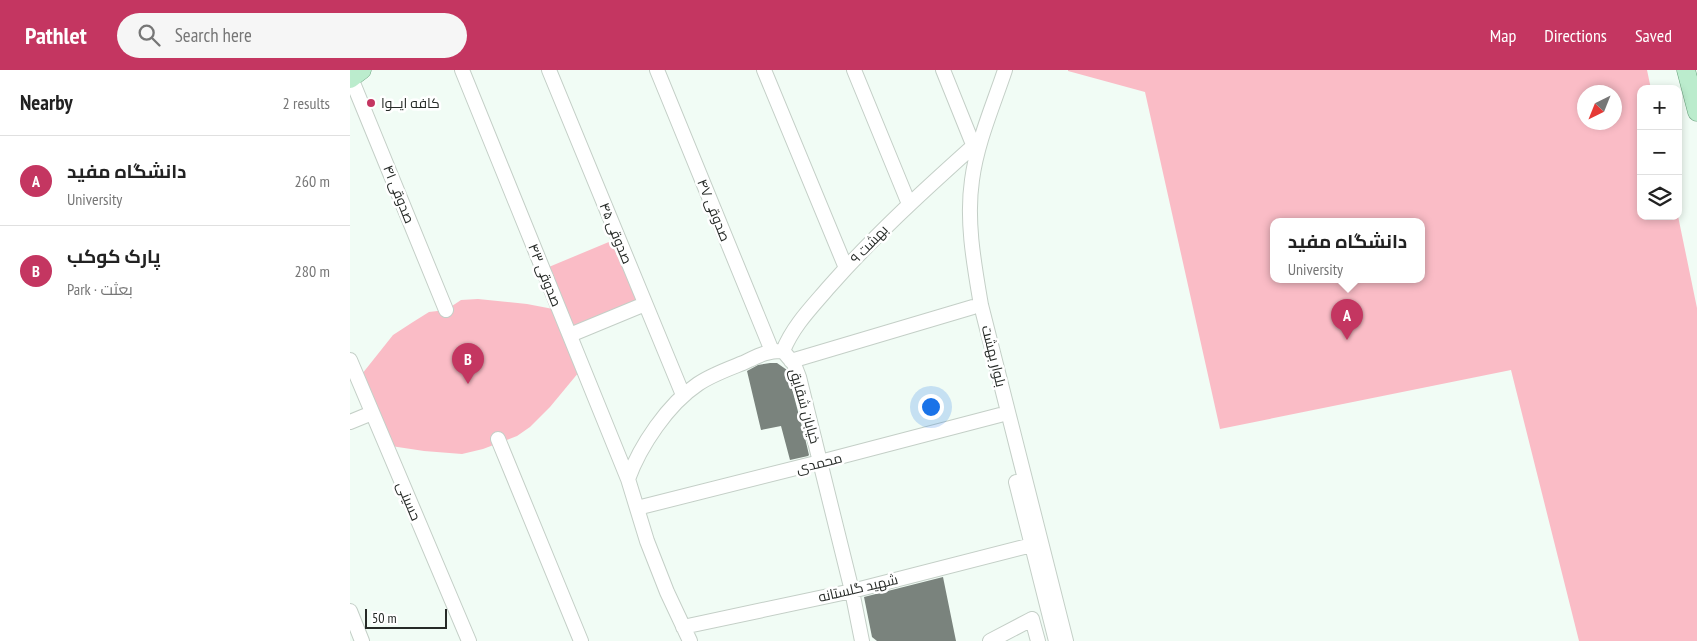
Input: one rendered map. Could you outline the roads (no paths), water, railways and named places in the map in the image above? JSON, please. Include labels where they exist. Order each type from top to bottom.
[{"type":"main road","points":[[1686,70],[1697,112]]},
{"type":"street","name":"صدوقی ۴۳","points":[[462,70],[628,479],[647,541],[690,641]]},
{"type":"street","name":"صدوقی ۴۵","points":[[549,70],[683,395]]},
{"type":"street","name":"صدوقی ۴۷","points":[[656,70],[782,354]]},
{"type":"street","points":[[764,70],[846,268]]},
{"type":"street","points":[[854,70],[909,204]]},
{"type":"street","points":[[943,70],[971,145]]},
{"type":"street","name":"بلوار بهشت","points":[[997,70],[971,145],[963,178],[962,224],[973,307],[1056,641]]},
{"type":"street","name":"بلوار بهشت","points":[[1005,70],[979,145],[972,180],[970,219],[974,262],[982,305],[1066,641]]},
{"type":"street","name":"صدوقی ۴۱","points":[[354,76],[446,310]]},
{"type":"street","name":"بهشت ۹","points":[[782,354],[796,325],[846,268],[971,145]]},
{"type":"street","points":[[570,336],[645,304]]},
{"type":"street","points":[[628,479],[633,466],[658,425],[683,395],[715,375],[782,354],[973,307]]},
{"type":"street","name":"خیابان شقایق","points":[[782,354],[799,377],[852,591],[862,641]]},
{"type":"street","name":"حسینی","points":[[350,360],[469,641]]},
{"type":"street","points":[[350,422],[372,413]]},
{"type":"street","name":"محمدی","points":[[637,508],[1000,415]]},
{"type":"street","points":[[498,439],[581,641]]},
{"type":"street","name":"شهید گلستانه","points":[[683,627],[852,591],[1032,545]]},
{"type":"street","points":[[1038,641],[1032,619],[1042,589]]},
{"type":"street","points":[[350,611],[362,641]]},
{"type":"street","points":[[990,641],[1032,619]]},
{"type":"place","name":"کافه ایــوا","points":[[371,103]]},
{"type":"place","name":"دانشگاه مفید","points":[[1347,340]]},
{"type":"place","name":"پارک کوکب","points":[[468,384]]}]
